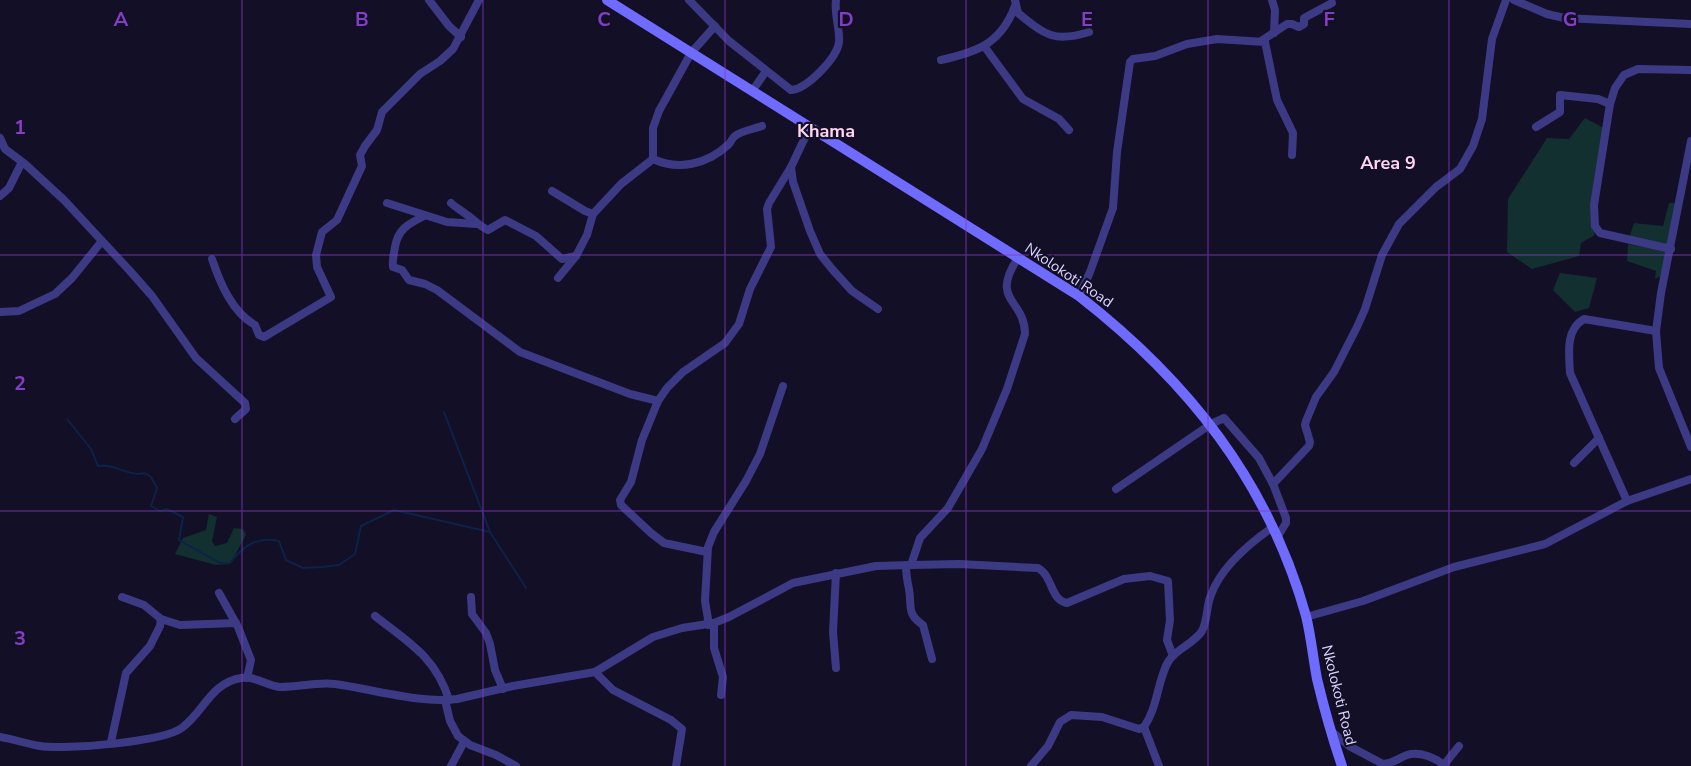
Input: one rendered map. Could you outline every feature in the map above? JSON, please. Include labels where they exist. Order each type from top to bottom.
[{"type":"main road","name":"Nkolokoti Road","points":[[607,0],[1079,296],[1125,333],[1161,367],[1211,424],[1238,464],[1275,531],[1306,617],[1317,678],[1330,730],[1344,766]]},
{"type":"street","points":[[429,0],[448,26],[461,37]]},
{"type":"street","points":[[212,259],[219,282],[244,318],[255,325],[259,335],[264,337],[331,297],[317,267],[316,255],[322,232],[337,220],[362,166],[360,155],[377,130],[382,112],[420,74],[447,56],[461,37],[479,0]]},
{"type":"street","points":[[689,0],[729,41],[791,90],[797,90],[825,67],[833,57],[839,42],[837,0]]},
{"type":"street","points":[[1272,0],[1275,10],[1274,33]]},
{"type":"street","points":[[1273,484],[1309,447],[1306,421],[1316,397],[1334,372],[1357,327],[1382,255],[1399,224],[1436,188],[1460,169],[1473,146],[1482,119],[1492,39],[1506,0]]},
{"type":"street","points":[[1514,0],[1547,14],[1564,18],[1691,24]]},
{"type":"street","points":[[1015,3],[1018,14],[1051,36],[1078,36],[1089,32]]},
{"type":"street","points":[[941,60],[978,50],[1000,34],[1008,23],[1015,3]]},
{"type":"street","points":[[1261,41],[1287,24],[1299,27],[1304,24],[1304,18],[1332,3]]},
{"type":"street","points":[[653,159],[652,128],[655,120],[691,53],[715,26]]},
{"type":"street","points":[[1079,296],[1113,208],[1130,62],[1133,59],[1155,56],[1187,44],[1227,38],[1261,41],[1267,45],[1277,100],[1293,133],[1292,155]]},
{"type":"street","points":[[984,46],[1023,99],[1059,119],[1069,130]]},
{"type":"street","points":[[1671,249],[1599,233],[1595,226],[1594,205],[1610,104],[1615,88],[1629,72],[1650,68],[1691,70]]},
{"type":"street","points":[[753,90],[766,71]]},
{"type":"street","points":[[1536,127],[1560,112],[1560,95],[1598,99],[1610,104]]},
{"type":"street","points":[[653,159],[664,164],[688,166],[712,156],[729,144],[735,136],[762,126]]},
{"type":"street","points":[[707,552],[664,543],[620,503],[631,482],[642,440],[658,401],[683,372],[725,343],[739,324],[750,289],[771,247],[767,209],[769,203],[791,167],[810,127]]},
{"type":"street","points":[[0,138],[5,149],[64,200],[152,296],[196,358],[245,403],[246,409],[235,419]]},
{"type":"street","points":[[1690,441],[1659,369],[1656,331],[1691,141]]},
{"type":"street","points":[[585,213],[653,159]]},
{"type":"street","points":[[0,196],[9,188],[22,162]]},
{"type":"street","points":[[791,167],[793,182],[820,254],[852,291],[879,309]]},
{"type":"street","points":[[552,191],[585,213]]},
{"type":"street","points":[[387,202],[447,222],[476,224]]},
{"type":"street","points":[[451,203],[476,224],[488,230],[505,220],[536,236],[562,259],[576,256]]},
{"type":"street","points":[[558,278],[576,256],[587,235],[585,213]]},
{"type":"street","points":[[424,216],[402,228],[397,236],[393,267],[402,270],[409,280],[437,290],[519,352],[630,394],[658,401]]},
{"type":"street","points":[[0,312],[19,311],[55,294],[72,278],[102,241]]},
{"type":"street","points":[[932,658],[923,625],[916,621],[909,606],[910,591],[905,580],[920,538],[948,508],[982,449],[1007,388],[1025,334],[1025,326],[1008,294],[1006,284],[1007,275],[1018,258]]},
{"type":"street","points":[[1627,501],[1570,374],[1568,351],[1576,323],[1584,319],[1595,319],[1656,331]]},
{"type":"street","points":[[722,695],[723,676],[714,648],[705,601],[707,552],[714,532],[760,454],[783,386]]},
{"type":"street","points":[[1031,766],[1048,746],[1060,722],[1071,715],[1102,717],[1139,729],[1144,727],[1153,712],[1167,663],[1191,644],[1202,631],[1211,592],[1234,559],[1286,523],[1273,484],[1259,458],[1227,419],[1221,418],[1211,424],[1116,489]]},
{"type":"street","points":[[1574,464],[1599,438]]},
{"type":"street","points":[[1306,617],[1371,599],[1455,567],[1545,544],[1627,501],[1691,478]]},
{"type":"street","points":[[0,737],[39,746],[55,747],[159,737],[175,733],[186,726],[213,692],[241,678],[277,686],[332,684],[447,700],[595,672],[653,637],[682,628],[711,624],[793,583],[876,566],[958,564],[1038,568],[1048,576],[1054,592],[1063,603],[1124,579],[1150,576],[1168,581],[1170,620],[1167,640],[1173,656]]},
{"type":"street","points":[[836,573],[833,632],[836,668]]},
{"type":"street","points":[[219,593],[236,623],[251,660],[247,678]]},
{"type":"street","points":[[122,597],[144,605],[161,619],[189,625],[236,623]]},
{"type":"street","points":[[471,597],[472,614],[486,633],[495,670],[503,689]]},
{"type":"street","points":[[375,616],[421,652],[440,678],[452,726],[464,742],[516,766]]},
{"type":"street","points":[[111,742],[126,673],[150,646],[161,619]]},
{"type":"street","points":[[595,672],[613,690],[671,720],[682,729],[676,766]]},
{"type":"street","points":[[1144,727],[1159,766]]},
{"type":"street","points":[[1330,730],[1349,746],[1383,764],[1409,754],[1430,757],[1444,766],[1459,746]]},
{"type":"street","points":[[451,766],[464,742]]},
{"type":"green space","points":[[1585,118],[1604,128],[1590,206],[1595,235],[1581,243],[1579,256],[1532,269],[1507,252],[1508,199],[1547,138],[1569,139]]},
{"type":"green space","points":[[1669,203],[1677,203],[1669,245],[1629,238],[1634,223],[1663,226]]},
{"type":"green space","points":[[1628,244],[1668,251],[1663,275],[1655,279],[1656,271],[1627,261]]},
{"type":"green space","points":[[1560,273],[1597,278],[1589,308],[1575,312],[1553,290]]},
{"type":"green space","points":[[209,514],[217,517],[212,541],[215,546],[227,543],[234,528],[243,529],[246,535],[230,564],[216,565],[175,554],[183,538],[206,530]]},
{"type":"waterway","points":[[444,412],[490,532],[526,588]]},
{"type":"waterway","points":[[67,419],[91,449],[98,466],[110,466],[139,474],[145,473],[151,477],[157,488],[151,506],[160,511],[167,509],[183,517],[179,540],[220,563],[230,563],[245,547],[257,541],[271,540],[279,541],[286,560],[303,568],[339,565],[355,554],[361,526],[394,510],[490,532]]},
{"type":"district","name":"Khama","points":[[826,131]]},
{"type":"district","name":"Area 9","points":[[1388,163]]}]
